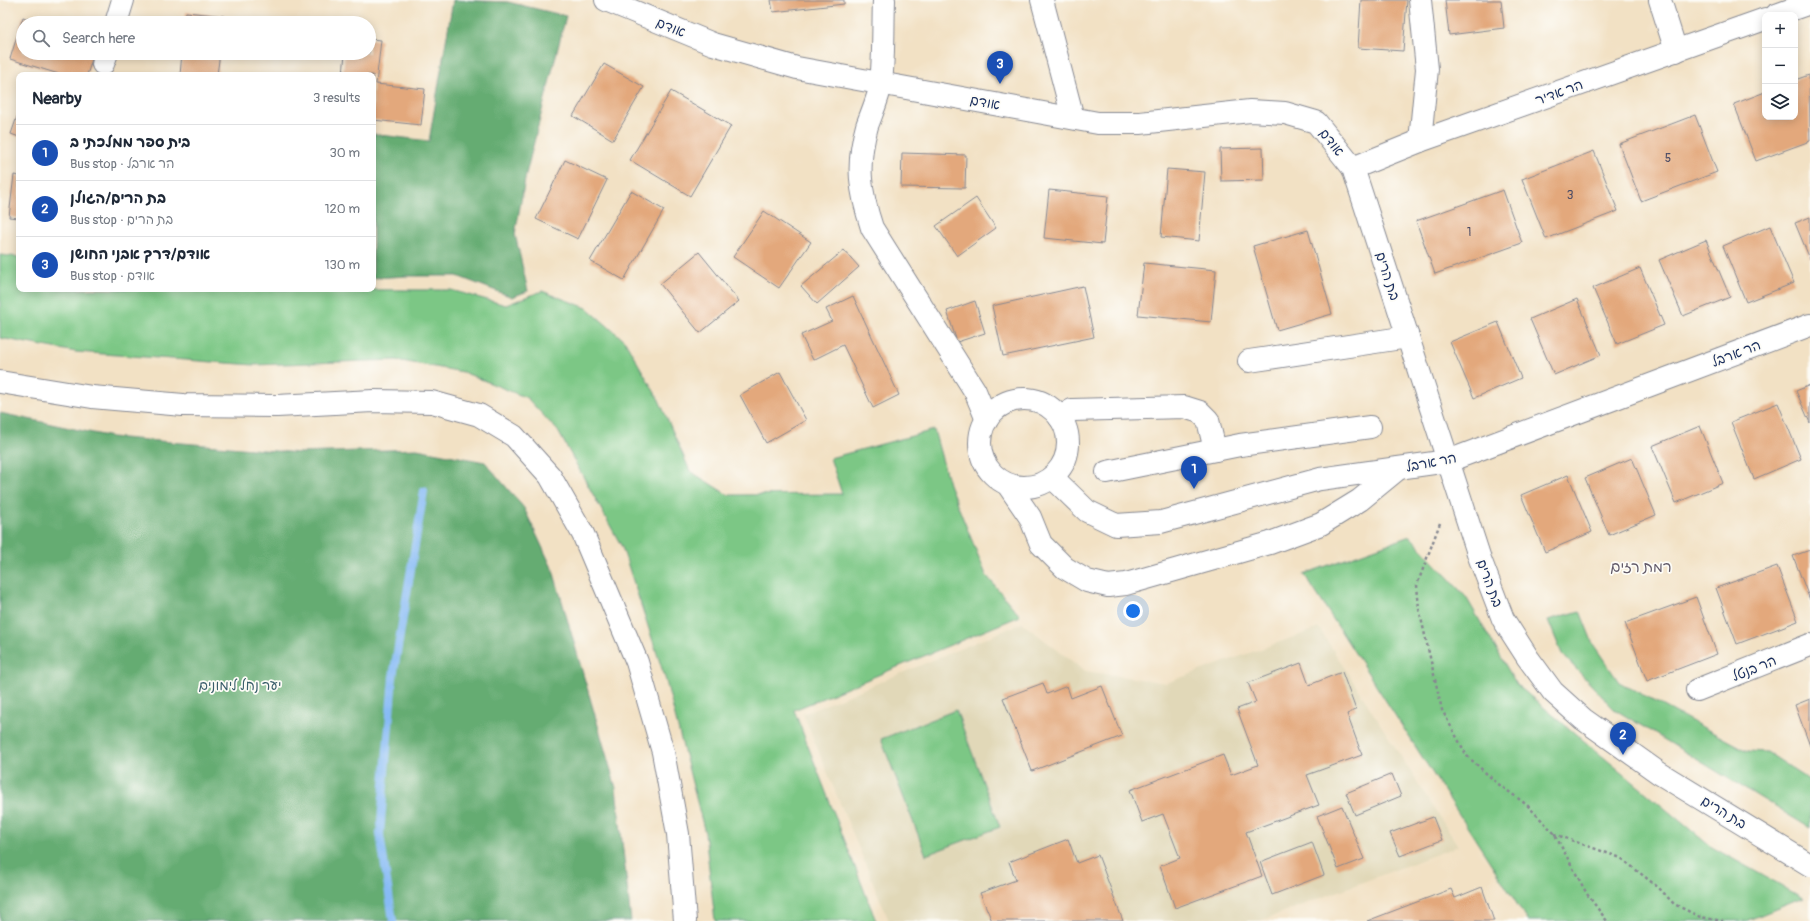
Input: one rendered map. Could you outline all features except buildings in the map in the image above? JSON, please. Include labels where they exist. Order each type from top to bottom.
[{"type":"street","points":[[118,16],[123,0]]},
{"type":"street","name":"אודם","points":[[606,0],[713,44],[797,68],[1098,123],[1140,123],[1250,111],[1285,112],[1316,122],[1353,168]]},
{"type":"street","points":[[884,0],[881,83],[864,137],[860,158],[859,176],[864,205],[872,228],[975,391],[986,420]]},
{"type":"street","points":[[1042,0],[1073,118]]},
{"type":"street","points":[[1420,0],[1427,69],[1420,141]]},
{"type":"street","points":[[1660,0],[1676,50]]},
{"type":"street","points":[[1784,12],[1810,3]]},
{"type":"street","name":"הר אדיר","points":[[1353,168],[1420,141],[1762,20]]},
{"type":"street","name":"בת הרים","points":[[1353,168],[1480,559],[1503,619],[1528,658],[1553,692],[1583,718],[1659,773],[1810,865]]},
{"type":"street","name":"הר ארבל","points":[[1052,477],[1087,511],[1116,525],[1161,522],[1320,479],[1448,461],[1810,325]]},
{"type":"street","points":[[1249,361],[1408,337]]},
{"type":"street","points":[[0,382],[92,397],[182,405],[277,406],[373,401],[432,402],[479,415],[514,436],[550,476],[583,534],[637,662],[663,752],[678,834],[685,921]]},
{"type":"street","points":[[1008,485],[1023,488],[1038,485],[1052,477],[1058,471],[1065,458],[1068,443],[1066,432],[1060,418],[1049,408],[1036,401],[1011,401],[997,408],[986,420],[980,434],[979,443],[982,458],[989,471],[1008,485],[1030,517],[1041,544],[1065,568],[1087,581],[1108,586],[1126,584],[1262,545],[1321,524],[1360,500],[1399,468]]},
{"type":"street","points":[[1060,418],[1072,410],[1184,408],[1200,412],[1208,420],[1215,450]]},
{"type":"street","points":[[1107,472],[1215,450],[1370,427]]},
{"type":"street","name":"הר בנטל","points":[[1697,690],[1810,645]]},
{"type":"path","points":[[1442,519],[1417,585],[1419,609],[1442,710],[1467,756],[1497,783],[1527,805],[1554,834],[1587,894],[1607,921]]},
{"type":"path","points":[[1554,834],[1621,858],[1659,888],[1674,904],[1700,917],[1723,921]]},
{"type":"shaded area","points":[[1022,623],[1085,671],[1166,683],[1319,628],[1458,846],[1260,921],[889,921],[803,714]]},
{"type":"green space","points":[[453,0],[508,2],[566,16],[526,174],[515,234],[528,291],[512,297],[457,276],[376,278],[376,134],[429,141]]},
{"type":"green space","points":[[0,255],[16,257],[16,292],[376,292],[376,290],[451,290],[506,305],[542,291],[587,308],[625,341],[659,400],[690,471],[728,495],[842,494],[830,458],[934,430],[949,484],[986,575],[1020,616],[794,710],[876,921],[715,921],[705,833],[666,681],[622,547],[558,431],[527,398],[463,372],[396,360],[254,365],[76,352],[0,338]]},
{"type":"green space","name":"יער נחל לימונים","points":[[0,413],[112,437],[299,453],[417,449],[485,462],[524,508],[553,570],[616,788],[631,921],[0,921]]},
{"type":"green space","points":[[1410,536],[1466,597],[1517,685],[1710,846],[1803,898],[1746,921],[1528,921],[1304,574]]},
{"type":"green space","points":[[1580,611],[1593,644],[1619,682],[1747,751],[1767,752],[1810,780],[1810,828],[1614,709],[1562,654],[1548,620]]},
{"type":"green space","points":[[956,710],[1000,827],[926,855],[881,739]]},
{"type":"waterway","points":[[393,921],[380,834],[393,677],[424,491]]},
{"type":"place","name":"אודם/דרך אבני החושן","points":[[1000,84]]},
{"type":"place","name":"בית ספר ממלכתי ב","points":[[1194,489]]},
{"type":"place","name":"בת הרים/הגולן","points":[[1623,755]]},
{"type":"district","name":"רמת רזים","points":[[1641,567]]}]
